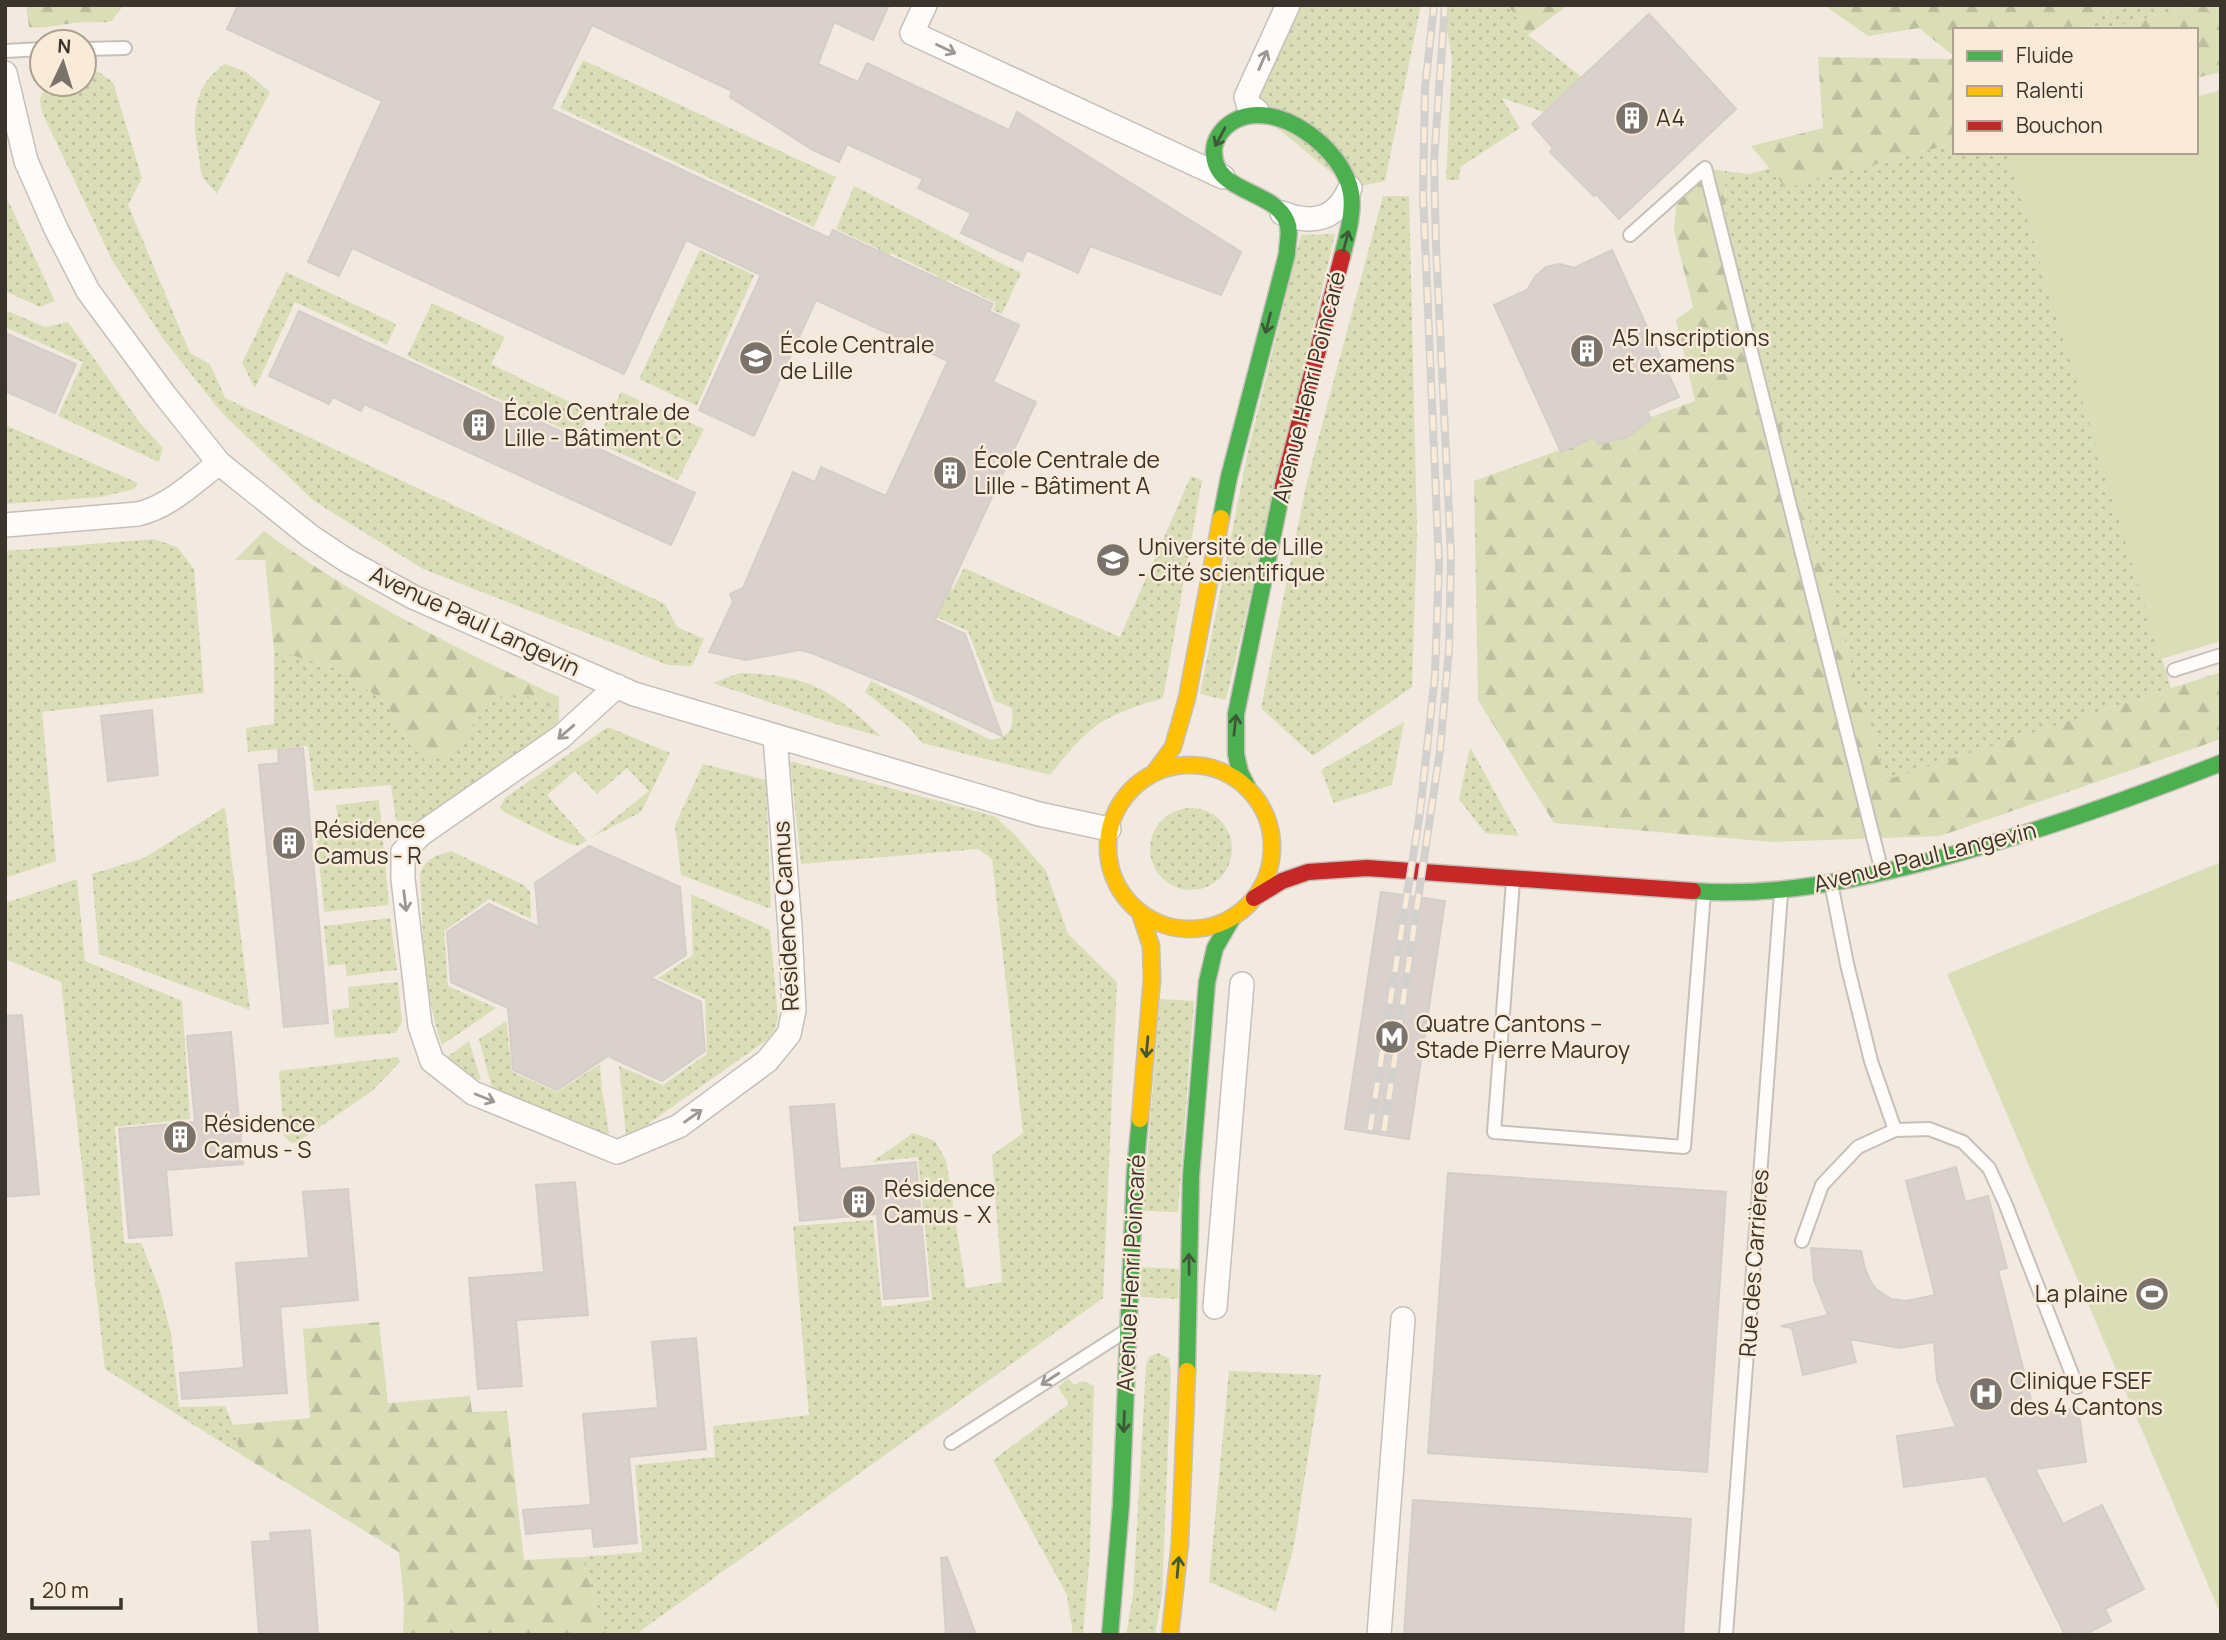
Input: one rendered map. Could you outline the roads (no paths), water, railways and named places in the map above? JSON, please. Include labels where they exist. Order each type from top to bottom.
[{"type":"street","points":[[925,5],[912,33],[1223,177],[1233,185],[1270,202],[1282,213],[1287,223],[1287,254],[1229,477],[1187,698],[1165,761],[1125,796],[1115,811],[1110,829],[1108,857],[1112,876],[1126,900],[1140,913],[1157,923],[1186,929],[1215,926],[1233,917],[1255,898],[1265,881],[1272,843],[1268,823],[1261,806],[1249,790],[1209,767],[1181,765],[1154,773]]},
{"type":"street","points":[[1257,111],[1248,104],[1247,97],[1288,5]]},
{"type":"street","name":"Avenue Paul Langevin","points":[[5,73],[26,161],[56,229],[88,291],[219,463],[310,536],[346,560],[412,597],[617,686],[682,709],[1040,814],[1110,829]]},
{"type":"street","points":[[1223,177],[1214,154],[1216,140],[1235,118],[1257,111]]},
{"type":"street","name":"Avenue Henri Poincaré","points":[[1249,790],[1242,779],[1234,751],[1236,714],[1280,497],[1351,213],[1350,188],[1334,158],[1318,142],[1282,118],[1257,111]]},
{"type":"street","points":[[1282,213],[1293,217],[1323,217],[1341,205],[1350,188]]},
{"type":"street","points":[[5,525],[153,511],[219,463]]},
{"type":"street","name":"Résidence Camus","points":[[617,686],[561,737],[421,834],[403,852],[403,879],[420,1026],[432,1061],[473,1093],[617,1152],[679,1126],[767,1061],[789,1034],[794,1010],[791,941],[775,737]]},
{"type":"street","name":"Avenue Paul Langevin","points":[[1255,898],[1274,884],[1307,872],[1367,868],[1704,892],[1781,892],[1882,872],[1975,848],[2093,811],[2221,763]]},
{"type":"street","points":[[1268,823],[1291,844]]},
{"type":"street","name":"Avenue Paul Langevin","points":[[1318,856],[1367,868]]},
{"type":"street","name":"Avenue Henri Poincaré","points":[[1110,1635],[1121,1505],[1135,1172],[1152,979],[1151,946],[1140,913]]},
{"type":"street","points":[[1170,1635],[1180,1543],[1191,1176],[1203,1024],[1207,982],[1215,948],[1233,917]]},
{"type":"street","points":[[1215,1307],[1242,985]]},
{"type":"street","points":[[1379,1635],[1403,1320]]},
{"type":"lane","points":[[98,49],[125,48]]},
{"type":"lane","points":[[5,51],[28,50]]},
{"type":"lane","points":[[1630,235],[1705,169],[1882,872]]},
{"type":"lane","points":[[2174,670],[2221,655]]},
{"type":"lane","points":[[1514,878],[1494,1132],[1684,1147],[1704,892]]},
{"type":"lane","points":[[1831,883],[1847,964],[1871,1061],[1895,1130]]},
{"type":"lane","name":"Rue des Carrières","points":[[1726,1635],[1781,892]]},
{"type":"lane","points":[[1802,1241],[1822,1185],[1858,1147],[1895,1130],[1929,1129],[1963,1142],[1989,1168],[2077,1387]]},
{"type":"lane","points":[[951,1443],[1128,1329]]},
{"type":"railway","points":[[1370,1130],[1420,812],[1435,675],[1439,565],[1423,195],[1425,88],[1434,5]]},
{"type":"railway","points":[[1384,1131],[1440,750],[1449,649],[1451,555],[1434,161],[1445,5]]},
{"type":"place","name":"A4","points":[[1632,118]]},
{"type":"place","name":"A5 Inscriptions et examens","points":[[1587,351]]},
{"type":"place","name":"École Centrale de Lille","points":[[756,358]]},
{"type":"place","name":"École Centrale de Lille - Bâtiment C","points":[[479,425]]},
{"type":"place","name":"École Centrale de Lille - Bâtiment A","points":[[950,473]]},
{"type":"place","name":"Université de Lille ‐ Cité scientifique","points":[[1113,560]]},
{"type":"place","name":"Résidence Camus - R","points":[[289,843]]},
{"type":"place","name":"Quatre Cantons – Stade Pierre Mauroy","points":[[1392,1037]]},
{"type":"place","name":"Résidence Camus - S","points":[[180,1137]]},
{"type":"place","name":"Résidence Camus - X","points":[[859,1202]]},
{"type":"place","name":"La plaine","points":[[2152,1294]]},
{"type":"place","name":"Clinique FSEF des 4 Cantons","points":[[1986,1394]]}]
